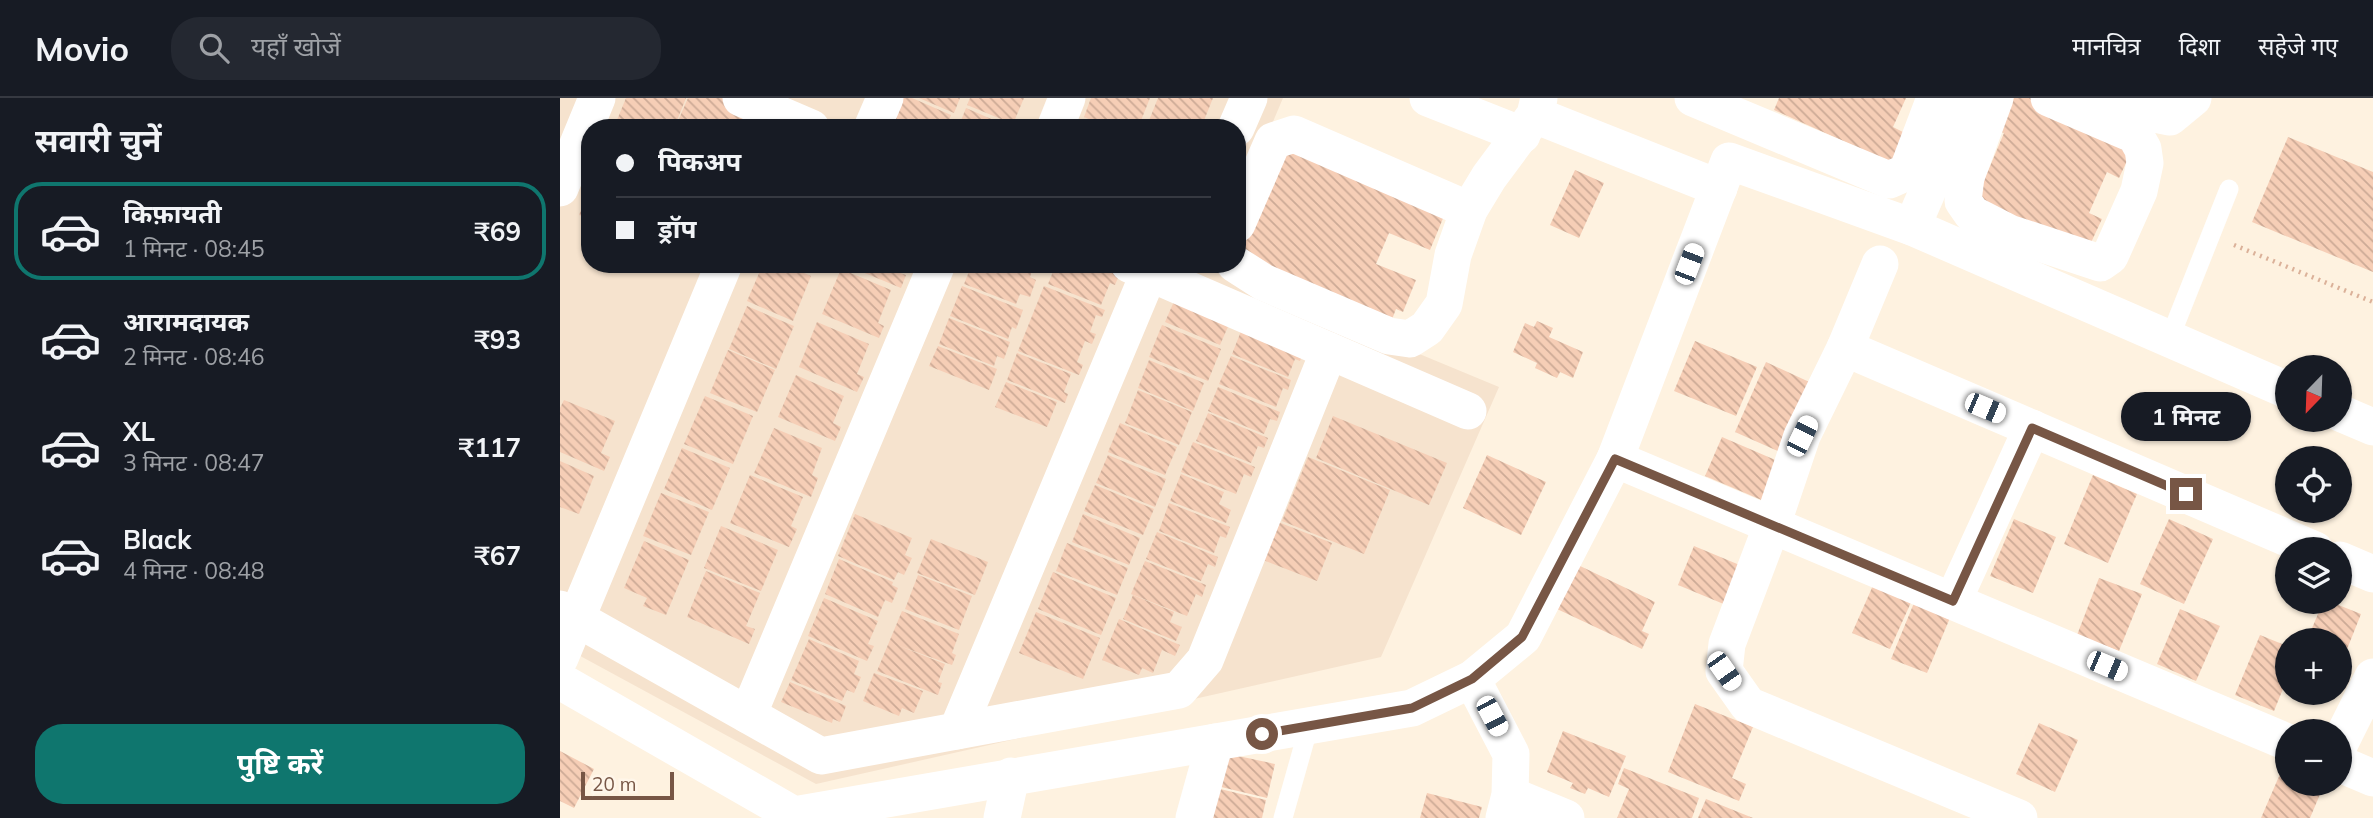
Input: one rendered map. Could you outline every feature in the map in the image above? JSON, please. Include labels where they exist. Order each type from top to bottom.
[{"type":"street","points":[[588,119],[597,98]]},
{"type":"street","points":[[741,98],[805,119]]},
{"type":"street","points":[[876,119],[885,98]]},
{"type":"street","points":[[1059,119],[1067,98]]},
{"type":"street","points":[[1240,119],[1249,98]]},
{"type":"street","points":[[1428,98],[1532,116],[1719,188]]},
{"type":"street","points":[[1693,98],[1753,110],[1889,180],[1907,172],[1935,98]]},
{"type":"street","points":[[1912,228],[1968,98]]},
{"type":"street","points":[[1996,98],[1966,177],[1963,201],[1972,214],[2009,233],[2100,263],[2110,256],[2139,191],[2145,163],[2143,149],[2135,135],[2049,98]]},
{"type":"street","points":[[2104,98],[2125,107],[2170,117],[2193,98]]},
{"type":"street","points":[[1246,271],[1263,282],[1388,336],[1410,339],[1427,328],[1444,304],[1453,255],[1469,210],[1532,116]]},
{"type":"street","points":[[1246,203],[1273,141],[1294,134],[1469,210]]},
{"type":"street","points":[[560,188],[581,137]]},
{"type":"street","points":[[560,681],[794,815],[1412,708],[1472,679],[1522,637],[1615,459],[1729,161],[1912,228],[2275,385]]},
{"type":"street","points":[[1880,264],[1845,348],[1802,436],[1727,644],[1724,671],[1748,705],[2019,818]]},
{"type":"street","points":[[560,657],[568,614],[720,273]]},
{"type":"street","points":[[748,715],[933,273]]},
{"type":"street","points":[[957,731],[1148,273]]},
{"type":"street","points":[[1166,273],[1329,351],[1468,411]]},
{"type":"street","points":[[1845,348],[2285,537]]},
{"type":"street","points":[[568,614],[821,756],[1179,690],[1205,660],[1329,351]]},
{"type":"street","points":[[2352,418],[2373,427]]},
{"type":"street","points":[[1953,601],[2032,428]]},
{"type":"street","points":[[1615,459],[2275,737]]},
{"type":"street","points":[[2352,565],[2373,574]]},
{"type":"street","points":[[2352,719],[2373,677]]},
{"type":"street","points":[[1472,679],[1511,754],[1507,806],[1566,818]]},
{"type":"street","points":[[1194,818],[1215,742]]},
{"type":"street","points":[[2352,769],[2373,778]]},
{"type":"street","points":[[1002,818],[1011,776]]},
{"type":"lane","points":[[2169,340],[2229,189]]},
{"type":"lane","points":[[1283,818],[1309,726]]},
{"type":"path","points":[[2211,235],[2373,302]]},
{"type":"shaded area","points":[[560,98],[1283,98],[1246,186],[1246,119],[581,119],[581,273],[1224,273],[1499,387],[1381,657],[816,784],[560,645]]},
{"type":"building","points":[[626,98],[686,98],[678,119],[617,119]]},
{"type":"building","points":[[688,98],[736,98],[751,104],[745,119],[679,119]]},
{"type":"building","points":[[899,98],[912,98],[951,115],[949,119],[890,119]]},
{"type":"building","points":[[919,98],[960,98],[954,113]]},
{"type":"building","points":[[970,98],[1024,98],[1015,119],[1001,119],[967,105]]},
{"type":"building","points":[[1091,98],[1150,98],[1142,119],[1084,117]]},
{"type":"building","points":[[1158,98],[1213,98],[1205,119],[1150,119]]},
{"type":"building","points":[[1779,98],[1906,98],[1893,127],[1905,133],[1892,163],[1774,110]]},
{"type":"building","points":[[2014,98],[2032,98],[2135,144],[2119,178],[2107,172],[2089,213],[2102,219],[2088,249],[1970,197],[1988,171],[2004,133],[1999,131]]},
{"type":"building","points":[[966,108],[991,119],[962,119]]},
{"type":"building","points":[[2288,137],[2373,172],[2373,272],[2252,222]]},
{"type":"building","points":[[1277,144],[1444,216],[1430,250],[1389,233],[1376,264],[1416,280],[1403,312],[1396,309],[1391,322],[1246,263],[1246,222]]},
{"type":"building","points":[[1575,170],[1604,183],[1579,238],[1550,225]]},
{"type":"building","points":[[759,273],[804,273],[811,276],[793,321],[747,301]]},
{"type":"building","points":[[839,273],[851,273],[891,290],[878,323],[884,326],[879,338],[822,314]]},
{"type":"building","points":[[865,273],[906,275],[901,288]]},
{"type":"building","points":[[968,273],[1031,273],[1030,277],[1036,280],[1030,297],[1020,294],[1016,304],[964,284]]},
{"type":"building","points":[[1052,273],[1120,273],[1115,285],[1110,283],[1101,305],[1048,284]]},
{"type":"building","points":[[962,286],[1023,310],[1016,329],[1012,327],[1008,339],[950,316]]},
{"type":"building","points":[[1044,286],[1105,310],[1102,317],[1096,315],[1090,332],[1096,334],[1092,344],[1085,341],[1077,362],[1083,365],[1079,375],[1018,351]]},
{"type":"building","points":[[1179,290],[1234,313],[1220,345],[1165,322]]},
{"type":"building","points":[[747,306],[794,326],[776,369],[729,349]]},
{"type":"building","points":[[949,318],[1010,342],[1004,359],[997,356],[994,366],[939,344]]},
{"type":"building","points":[[1245,321],[1306,346],[1300,361],[1295,359],[1288,377],[1232,354]]},
{"type":"building","points":[[1537,321],[1553,328],[1549,337],[1583,352],[1573,378],[1560,372],[1557,378],[1535,368],[1537,363],[1513,352],[1525,323],[1534,327]]},
{"type":"building","points":[[817,322],[869,344],[857,374],[864,377],[857,392],[799,367]]},
{"type":"building","points":[[1162,325],[1221,349],[1208,381],[1149,357]]},
{"type":"building","points":[[1695,341],[1757,367],[1736,416],[1674,391]]},
{"type":"building","points":[[938,346],[997,369],[989,390],[929,366]]},
{"type":"building","points":[[728,350],[775,370],[757,412],[710,393]]},
{"type":"building","points":[[1017,353],[1071,374],[1064,392],[1068,394],[1065,403],[1007,380]]},
{"type":"building","points":[[1231,356],[1291,380],[1288,390],[1283,388],[1276,407],[1219,384]]},
{"type":"building","points":[[1149,360],[1204,383],[1193,411],[1138,388]]},
{"type":"building","points":[[1766,362],[1818,386],[1787,455],[1735,432]]},
{"type":"building","points":[[796,375],[844,396],[833,423],[841,427],[835,441],[778,417]]},
{"type":"building","points":[[1006,382],[1057,402],[1047,427],[995,407]]},
{"type":"building","points":[[1218,387],[1280,412],[1277,421],[1270,419],[1264,434],[1208,411]]},
{"type":"building","points":[[1138,390],[1192,412],[1179,445],[1125,423]]},
{"type":"building","points":[[705,396],[753,416],[733,464],[684,444]]},
{"type":"building","points":[[564,400],[615,421],[601,453],[610,457],[604,471],[560,452],[560,408]]},
{"type":"building","points":[[1208,413],[1268,438],[1264,448],[1258,446],[1251,463],[1196,441]]},
{"type":"building","points":[[1333,416],[1447,463],[1429,505],[1316,458]]},
{"type":"building","points":[[1120,423],[1177,447],[1165,475],[1108,452]]},
{"type":"building","points":[[774,428],[822,448],[812,475],[818,478],[811,497],[754,473]]},
{"type":"building","points":[[1722,437],[1787,465],[1771,504],[1705,476]]},
{"type":"building","points":[[1193,442],[1255,467],[1251,477],[1244,474],[1236,494],[1181,472]]},
{"type":"building","points":[[682,448],[730,468],[712,510],[664,489]]},
{"type":"building","points":[[1108,455],[1166,479],[1155,507],[1096,483]]},
{"type":"building","points":[[1487,455],[1546,482],[1521,535],[1463,508]]},
{"type":"building","points":[[1308,457],[1390,490],[1364,554],[1282,521]]},
{"type":"building","points":[[560,461],[594,476],[579,514],[560,507]]},
{"type":"building","points":[[1181,474],[1224,492],[1219,504],[1231,510],[1226,523],[1170,501]]},
{"type":"building","points":[[750,475],[803,497],[791,526],[797,529],[789,547],[730,523]]},
{"type":"building","points":[[2093,475],[2137,494],[2108,563],[2064,544]]},
{"type":"building","points":[[1095,485],[1154,509],[1143,535],[1084,511]]},
{"type":"building","points":[[661,493],[709,512],[691,555],[643,536]]},
{"type":"building","points":[[1169,503],[1230,527],[1226,538],[1220,536],[1214,553],[1159,531]]},
{"type":"building","points":[[855,514],[912,538],[905,555],[912,558],[904,575],[898,572],[894,580],[838,556]]},
{"type":"building","points":[[1083,514],[1140,538],[1129,565],[1072,542]]},
{"type":"building","points":[[2014,519],[2056,537],[2033,593],[1990,576]]},
{"type":"building","points":[[2169,519],[2213,539],[2184,604],[2140,584]]},
{"type":"building","points":[[1278,522],[1332,543],[1317,581],[1263,560]]},
{"type":"building","points":[[721,526],[778,550],[761,591],[704,568]]},
{"type":"building","points":[[1157,532],[1218,557],[1215,567],[1208,564],[1201,581],[1146,559]]},
{"type":"building","points":[[931,539],[988,562],[975,595],[917,573]]},
{"type":"building","points":[[644,541],[689,560],[666,615],[643,606],[647,598],[624,588]]},
{"type":"building","points":[[1067,543],[1128,568],[1117,595],[1056,571]]},
{"type":"building","points":[[1694,546],[1742,566],[1726,605],[1678,585]]},
{"type":"building","points":[[839,559],[893,582],[892,585],[898,588],[892,603],[885,600],[878,617],[825,594]]},
{"type":"building","points":[[1145,561],[1206,585],[1202,597],[1196,594],[1187,616],[1131,594]]},
{"type":"building","points":[[1578,565],[1655,602],[1642,631],[1649,634],[1642,649],[1557,609]]},
{"type":"building","points":[[706,571],[760,593],[746,626],[755,629],[749,644],[687,617]]},
{"type":"building","points":[[1053,572],[1116,598],[1101,635],[1038,609]]},
{"type":"building","points":[[918,575],[972,596],[959,630],[905,609]]},
{"type":"building","points":[[2099,578],[2142,594],[2119,651],[2077,635]]},
{"type":"building","points":[[1875,581],[1913,598],[1890,649],[1852,633]]},
{"type":"building","points":[[1133,595],[1174,612],[1170,622],[1182,627],[1176,641],[1123,619]]},
{"type":"building","points":[[824,598],[878,621],[868,644],[874,646],[867,661],[808,636]]},
{"type":"building","points":[[1916,598],[1952,613],[1927,673],[1891,659]]},
{"type":"building","points":[[2180,609],[2220,626],[2196,681],[2157,664]]},
{"type":"building","points":[[2352,610],[2361,614],[2352,637],[2352,628],[2312,628],[2318,614],[2352,614]]},
{"type":"building","points":[[902,611],[959,634],[952,653],[956,655],[952,665],[897,645],[945,664],[938,682],[942,683],[938,695],[877,671]]},
{"type":"building","points":[[1036,612],[1100,638],[1083,679],[1019,653]]},
{"type":"building","points":[[1119,619],[1180,645],[1175,656],[1162,650],[1153,673],[1142,668],[1139,675],[1102,660]]},
{"type":"building","points":[[2260,635],[2275,641],[2276,705],[2274,711],[2235,695]]},
{"type":"building","points":[[809,639],[859,661],[854,674],[861,677],[854,693],[847,690],[842,701],[791,680]]},
{"type":"building","points":[[874,673],[923,691],[914,713],[902,708],[899,716],[863,701]]},
{"type":"building","points":[[790,682],[846,706],[840,722],[833,719],[832,723],[781,702]]},
{"type":"building","points":[[1695,704],[1753,727],[1732,778],[1746,784],[1739,801],[1668,772]]},
{"type":"building","points":[[2039,723],[2078,740],[2055,792],[2016,774]]},
{"type":"building","points":[[1563,731],[1626,756],[1609,797],[1588,788],[1585,794],[1570,788],[1573,783],[1547,772]]},
{"type":"building","points":[[560,751],[594,769],[574,808],[560,801]]},
{"type":"building","points":[[1224,753],[1275,764],[1267,798],[1217,786]]},
{"type":"building","points":[[1624,768],[1699,798],[1692,818],[1617,818],[1629,789],[1618,784]]},
{"type":"building","points":[[2275,786],[2275,796],[2319,796],[2310,818],[2261,818]]},
{"type":"building","points":[[1216,788],[1266,800],[1262,818],[1209,818]]},
{"type":"building","points":[[1427,793],[1482,807],[1479,818],[1420,818]]},
{"type":"building","points":[[1706,799],[1753,818],[1698,818]]},
{"type":"route","points":[[1262,734],[1412,708],[1472,679],[1522,637],[1615,459],[1953,601],[2032,428],[2186,494]]}]
